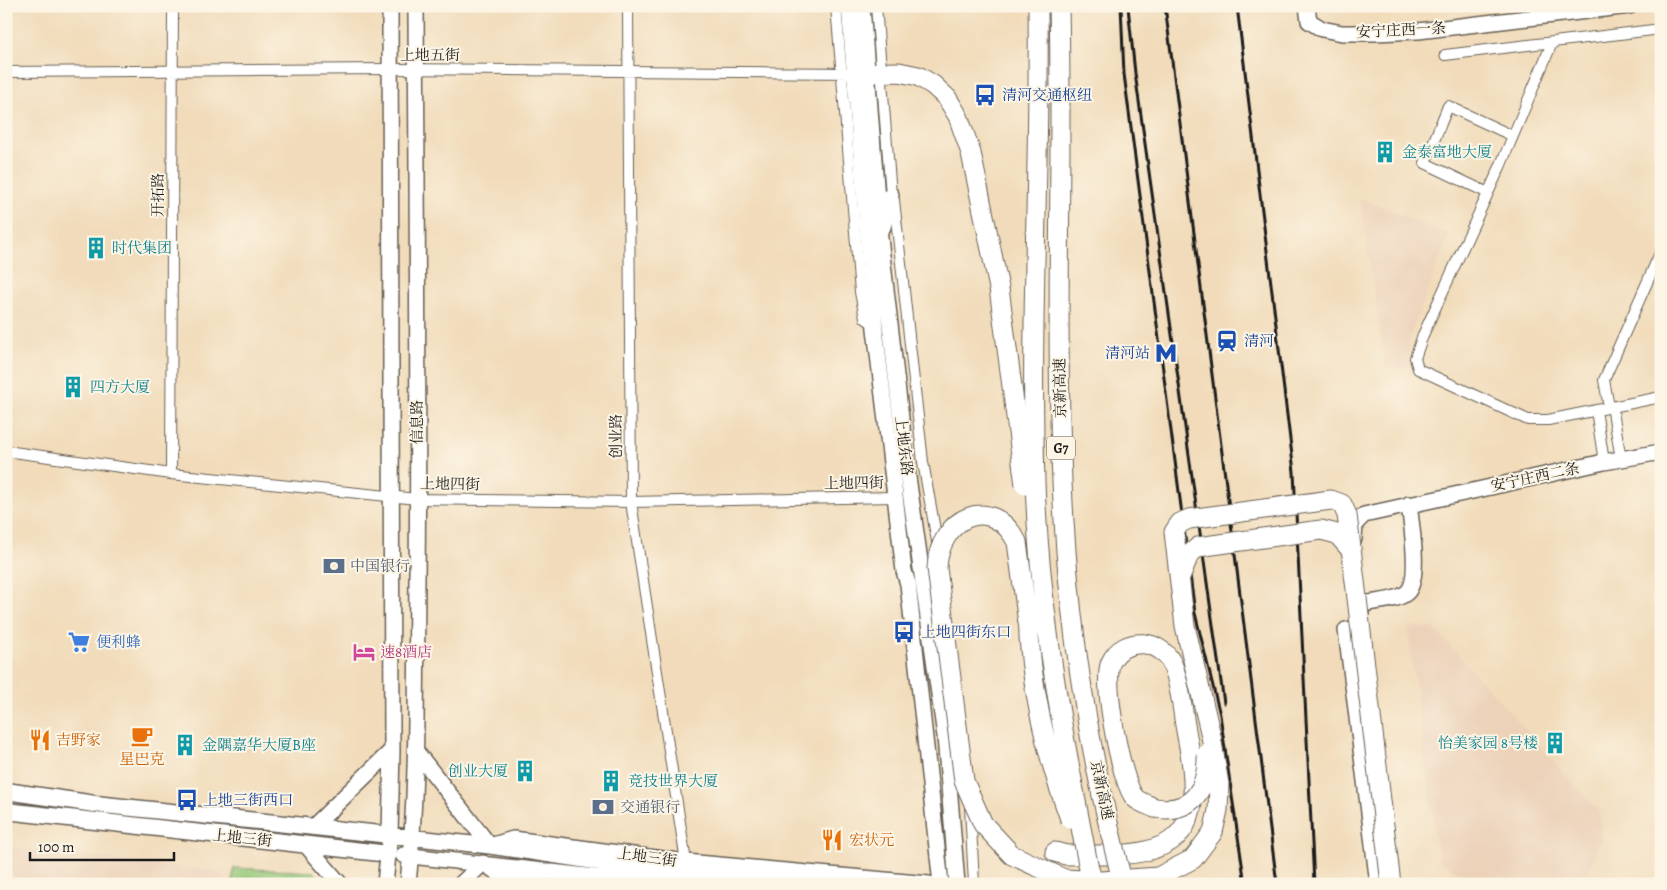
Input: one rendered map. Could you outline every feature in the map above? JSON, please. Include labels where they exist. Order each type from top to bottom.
[{"type":"highway","name":"京新高速","points":[[1038,6],[1035,481],[1041,570],[1052,674],[1092,876]]},
{"type":"highway","name":"京新高速","points":[[1059,6],[1060,372],[1064,521],[1069,591],[1082,691],[1099,781],[1123,884]]},
{"type":"highway","points":[[861,73],[899,72],[918,76],[933,85],[947,98],[958,116],[971,153],[999,288],[1025,484],[1028,623]]},
{"type":"highway","points":[[1092,876],[1061,795],[1042,719],[1017,542],[1012,532],[992,517],[982,516],[961,520],[952,526],[938,552],[937,568],[964,780],[983,824],[1012,855],[1064,879],[1100,881],[1158,877],[1193,859],[1212,832],[1218,810],[1219,784],[1185,626],[1174,532],[1176,527],[1189,519],[1331,500],[1342,504],[1347,515],[1391,884]]},
{"type":"highway","points":[[1179,579],[1189,554],[1198,546],[1321,530],[1337,534],[1351,550]]},
{"type":"highway","points":[[1056,852],[1066,855],[1128,853],[1157,848],[1180,834],[1192,804],[1194,784],[1176,673],[1172,663],[1163,651],[1148,643],[1129,645],[1114,656],[1110,663],[1108,683],[1124,776],[1135,798],[1155,808],[1178,809],[1199,793],[1204,782],[1207,766],[1202,703]]},
{"type":"main road","name":"信息路","points":[[389,854],[392,750],[390,6]]},
{"type":"main road","name":"信息路","points":[[408,884],[413,837],[418,498],[416,6]]},
{"type":"main road","name":"上地东路","points":[[849,6],[861,73],[907,470],[945,736],[957,884]]},
{"type":"main road","name":"上地东路","points":[[862,6],[861,73],[875,325],[904,571],[908,584],[941,884]]},
{"type":"main road","name":"安宁庄西一条","points":[[1307,6],[1309,20],[1322,29],[1342,33],[1418,31],[1630,6]]},
{"type":"main road","points":[[880,238],[891,195]]},
{"type":"main road","name":"安宁庄西二条","points":[[1364,604],[1353,534],[1355,524],[1364,516],[1409,504],[1604,462],[1661,452]]},
{"type":"main road","points":[[1378,884],[1346,630],[1355,629],[1364,604],[1405,595],[1411,589],[1415,570],[1409,504]]},
{"type":"main road","points":[[313,827],[392,750]]},
{"type":"main road","points":[[415,750],[490,846]]},
{"type":"main road","name":"上地三街","points":[[6,791],[95,804],[686,868],[788,884]]},
{"type":"main road","name":"上地三街","points":[[6,811],[483,863],[656,884]]},
{"type":"main road","points":[[306,845],[340,884]]},
{"type":"main road","points":[[385,884],[389,854]]},
{"type":"main road","points":[[461,884],[483,863],[506,879],[546,884]]},
{"type":"main road","points":[[686,868],[929,884]]},
{"type":"street","name":"开拓路","points":[[171,474],[173,6]]},
{"type":"street","name":"创业路","points":[[628,6],[631,502],[686,868]]},
{"type":"street","points":[[836,6],[861,73],[891,195],[894,200],[923,462],[934,513],[964,742],[972,828],[974,884]]},
{"type":"street","points":[[861,73],[876,6]]},
{"type":"street","points":[[1445,55],[1661,29]]},
{"type":"street","points":[[1552,43],[1488,193],[1423,335],[1415,358],[1415,365],[1418,369],[1441,382],[1528,420],[1548,420],[1661,397]]},
{"type":"street","name":"上地五街","points":[[6,72],[416,70],[861,73]]},
{"type":"street","points":[[1488,193],[1425,163],[1448,106],[1513,136]]},
{"type":"street","points":[[1621,459],[1604,380],[1661,251]]},
{"type":"street","points":[[1596,410],[1604,462]]},
{"type":"street","name":"上地四街","points":[[6,452],[171,474],[391,497],[631,502],[896,497]]},
{"type":"shaded area","points":[[1360,198],[1449,235],[1408,342],[1411,366],[1386,368]]},
{"type":"shaded area","points":[[1409,626],[1434,628],[1601,814],[1600,841],[1585,884],[1476,884],[1439,860],[1411,654]]},
{"type":"shaded area","points":[[6,847],[223,872],[221,884],[6,884]]},
{"type":"green space","points":[[234,868],[314,872],[325,884],[232,884]]},
{"type":"railway","points":[[1121,6],[1124,74],[1195,613],[1220,715],[1245,884]]},
{"type":"railway","points":[[1165,6],[1277,884]]},
{"type":"railway","points":[[1237,6],[1294,472],[1314,884]]},
{"type":"railway","points":[[1128,7],[1135,73],[1224,703]]},
{"type":"place","name":"清河交通枢纽","points":[[985,95]]},
{"type":"place","name":"金泰富地大厦","points":[[1385,152]]},
{"type":"place","name":"时代集团","points":[[96,248]]},
{"type":"place","name":"清河","points":[[1227,341]]},
{"type":"place","name":"清河站","points":[[1166,353]]},
{"type":"place","name":"四方大厦","points":[[73,387]]},
{"type":"place","name":"中国银行","points":[[334,566]]},
{"type":"place","name":"上地四街东口","points":[[904,632]]},
{"type":"place","name":"便利蜂","points":[[79,642]]},
{"type":"place","name":"速8酒店","points":[[364,652]]},
{"type":"place","name":"星巴克","points":[[142,736]]},
{"type":"place","name":"吉野家","points":[[40,740]]},
{"type":"place","name":"怡美家园 8号楼","points":[[1555,743]]},
{"type":"place","name":"金隅嘉华大厦B座","points":[[185,745]]},
{"type":"place","name":"创业大厦","points":[[525,771]]},
{"type":"place","name":"竞技世界大厦","points":[[611,781]]},
{"type":"place","name":"上地三街西口","points":[[187,800]]},
{"type":"place","name":"交通银行","points":[[603,807]]},
{"type":"place","name":"宏状元","points":[[832,840]]}]
